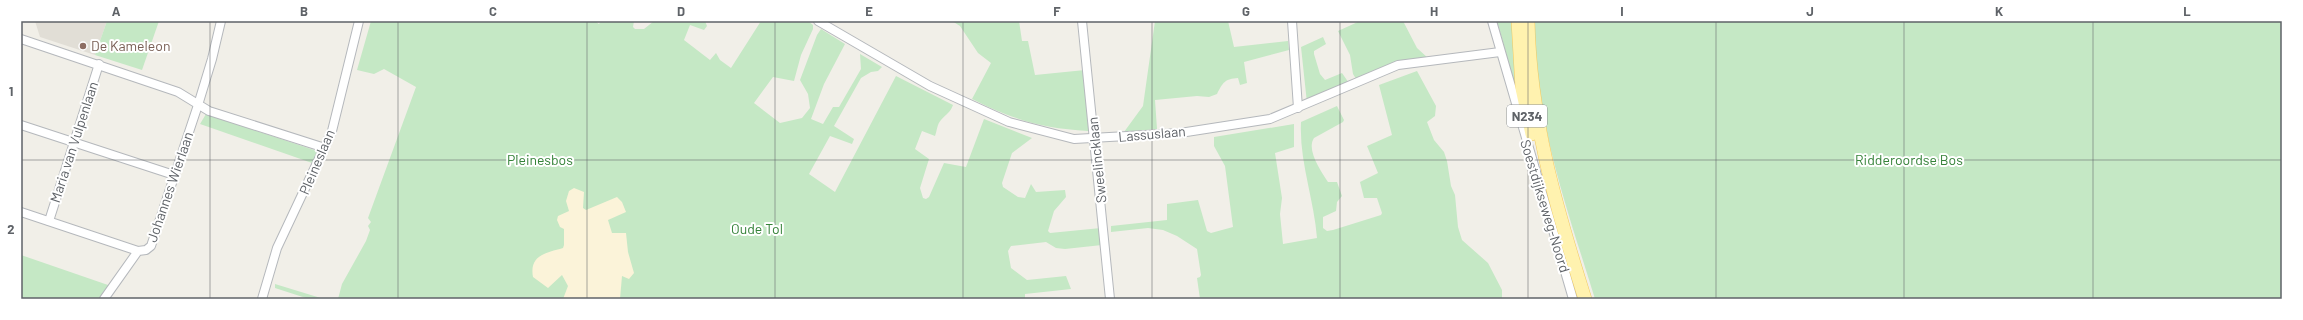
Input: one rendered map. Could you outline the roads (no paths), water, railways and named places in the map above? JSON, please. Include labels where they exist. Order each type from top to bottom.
[{"type":"main road","name":"N234","points":[[1518,21],[1522,88],[1527,116],[1548,190],[1556,206]]},
{"type":"main road","name":"N234","points":[[1528,21],[1531,83],[1536,117],[1556,206],[1585,299]]},
{"type":"street","name":"Johannes Wierlaan","points":[[104,299],[138,251],[146,250],[151,246],[198,105],[212,59],[220,21]]},
{"type":"street","name":"Pleineslaan","points":[[262,299],[277,248],[332,131],[359,21]]},
{"type":"street","name":"Lassuslaan","points":[[818,21],[930,86],[1009,122],[1074,139],[1180,133],[1270,119],[1398,65],[1500,52]]},
{"type":"street","name":"Sweelincklaan","points":[[1082,21],[1110,299]]},
{"type":"street","points":[[1292,21],[1298,108]]},
{"type":"street","name":"Soestdijkseweg-Noord","points":[[1492,21],[1573,299]]},
{"type":"street","points":[[21,39],[99,64],[178,92],[209,111],[325,148]]},
{"type":"street","name":"Maria van Vulpenlaan","points":[[49,221],[99,64]]},
{"type":"street","points":[[21,125],[174,175]]},
{"type":"street","points":[[21,212],[138,251]]},
{"type":"place","name":"De Kameleon","points":[[83,46]]},
{"type":"park label","name":"Pleinesbos","points":[[540,160]]},
{"type":"park label","name":"Ridderoordse Bos","points":[[1909,160]]},
{"type":"park label","name":"Oude Tol","points":[[757,229]]}]
